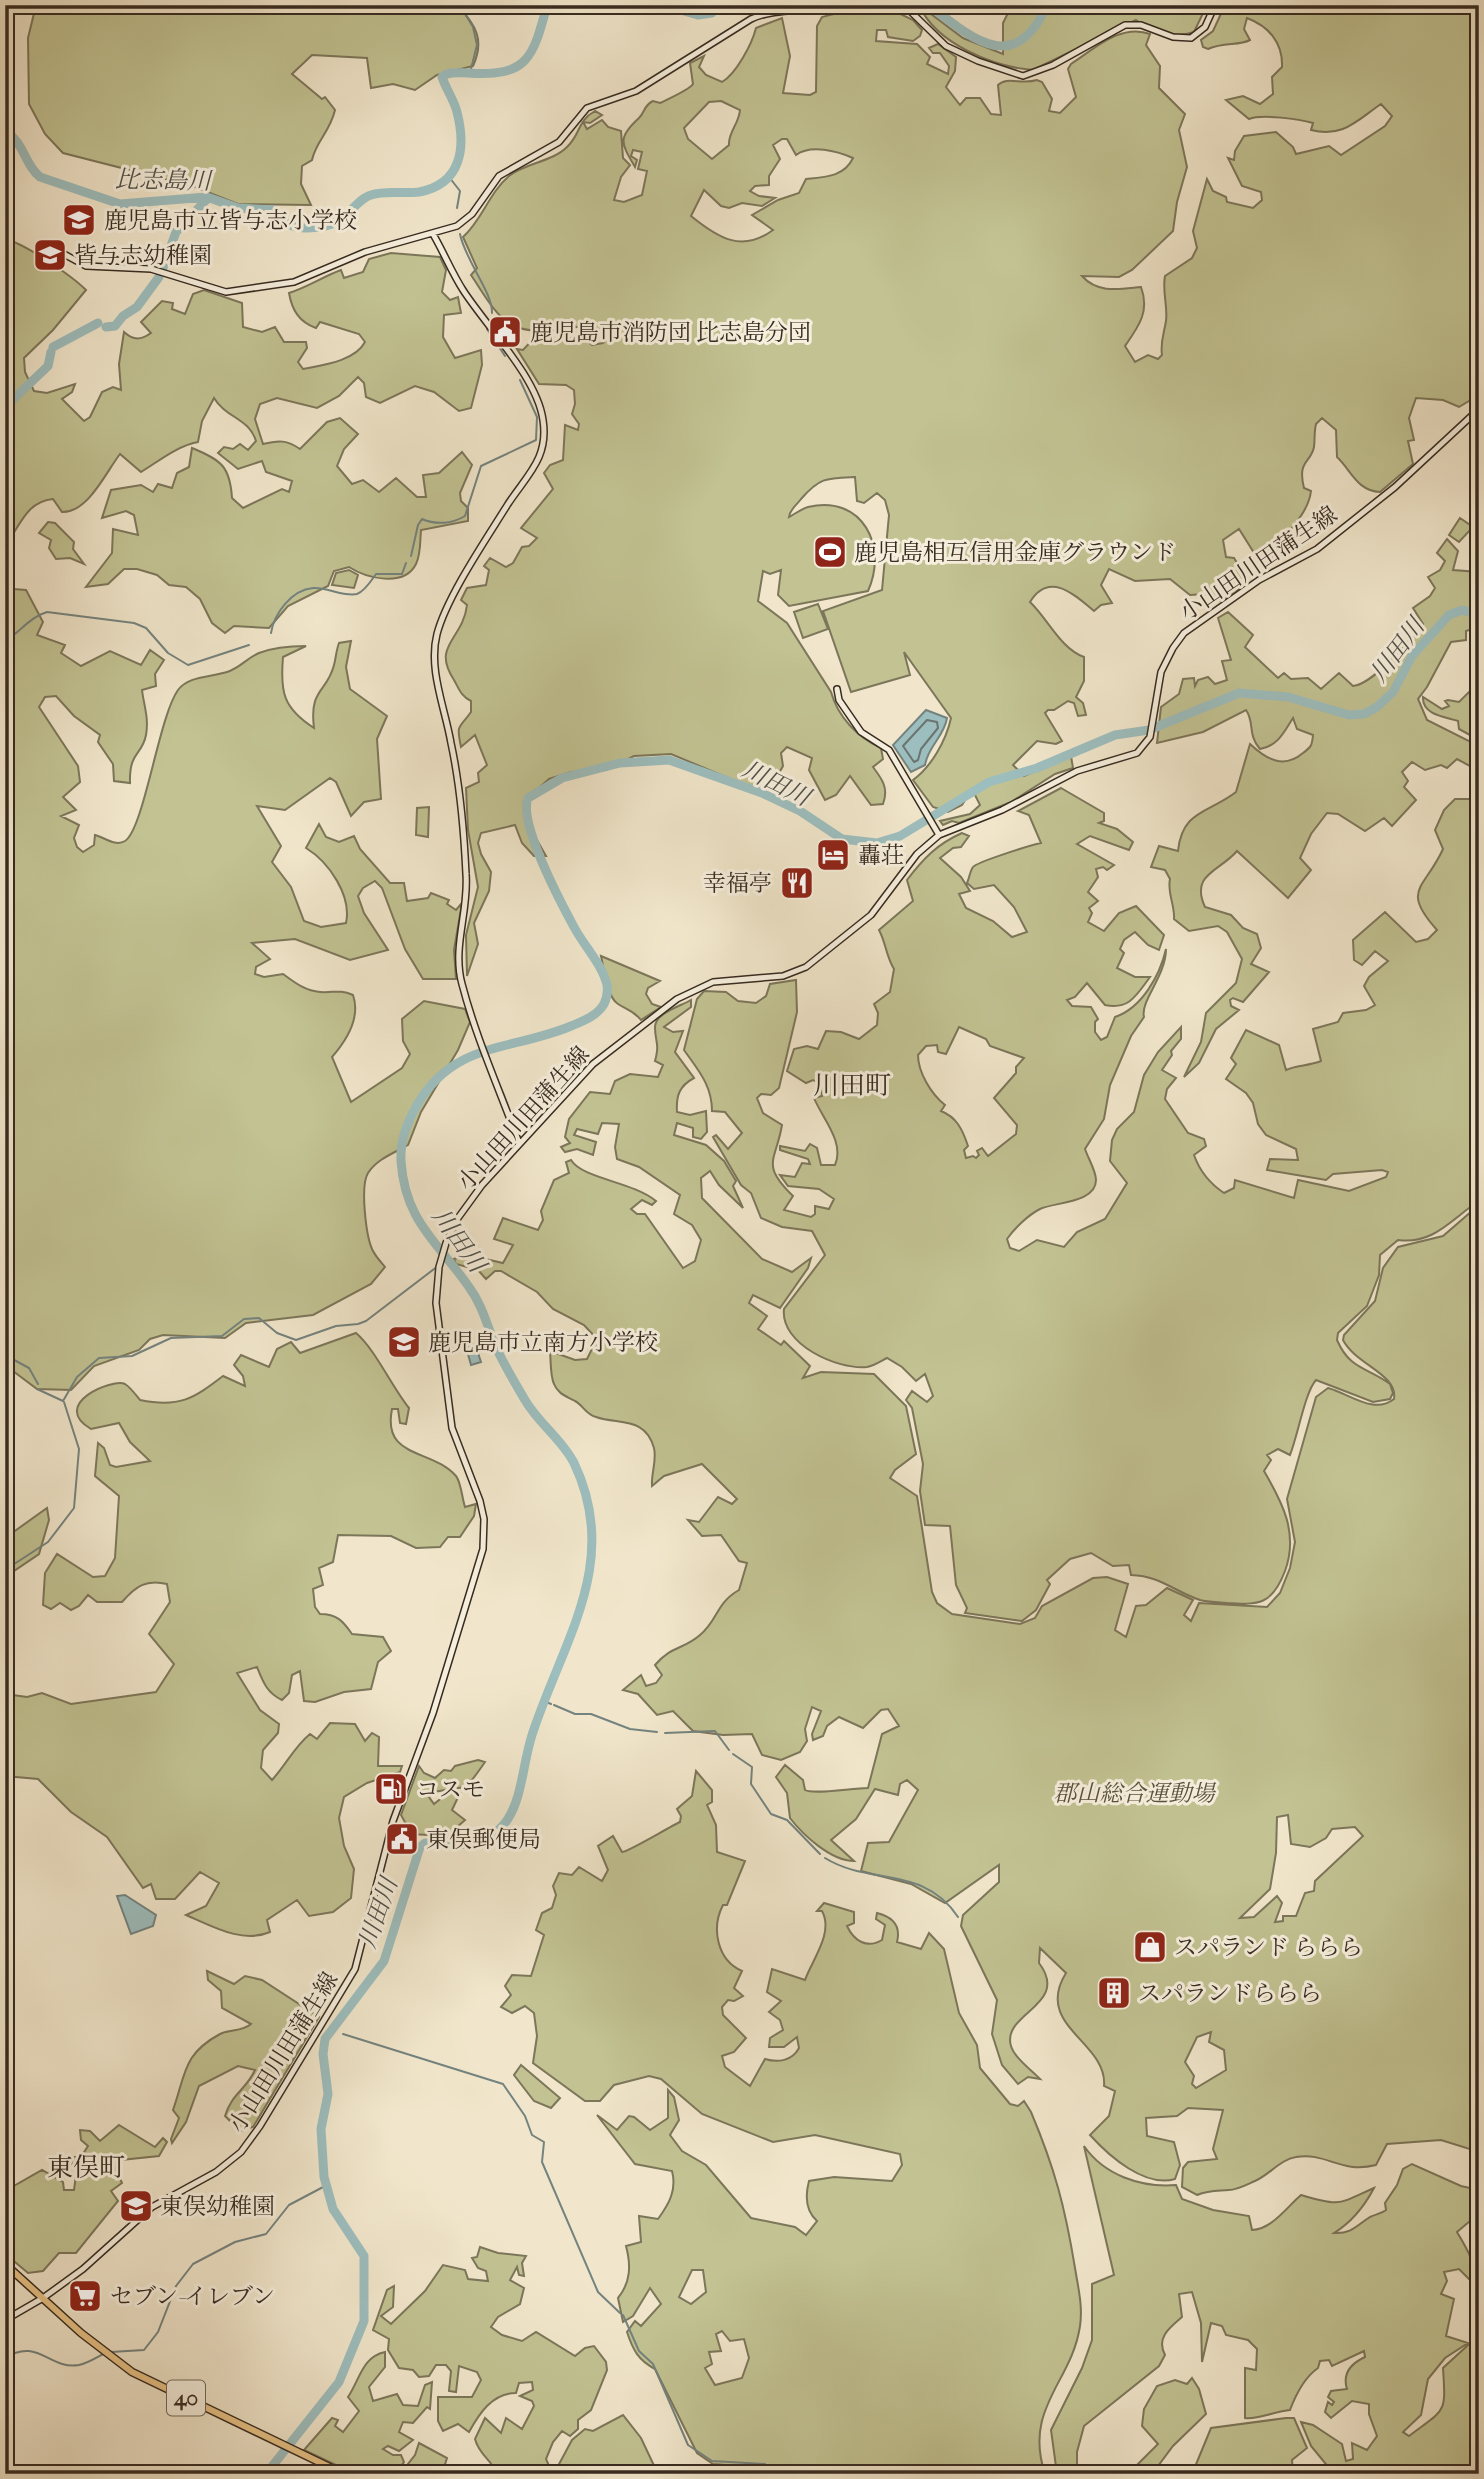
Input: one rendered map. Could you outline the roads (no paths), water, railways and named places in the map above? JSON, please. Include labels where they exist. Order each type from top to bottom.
[{"type":"main road","points":[[49,246],[86,266],[143,268],[234,292],[294,282],[373,249],[433,234],[463,223],[499,176],[559,142],[587,108],[636,91],[764,13],[815,11],[836,5]]},
{"type":"main road","points":[[900,5],[946,46],[978,61],[1023,76],[1053,65],[1125,25],[1140,25],[1180,38],[1191,38],[1205,27],[1215,5]]},
{"type":"main road","points":[[433,234],[462,289],[496,333],[527,384],[543,420],[544,438],[537,466],[511,501],[462,582],[441,623],[435,645],[436,674],[454,757],[466,869],[467,899],[459,942],[459,969],[480,1037],[519,1143]]},
{"type":"main road","name":"小山田川田蒲生線","points":[[5,2320],[43,2298],[95,2259],[152,2207],[216,2172],[241,2152],[260,2126],[355,1969],[397,1810],[437,1702],[481,1566],[484,1540],[480,1501],[450,1418],[436,1303],[439,1267],[446,1243],[465,1208],[519,1143],[601,1057],[677,999],[713,982],[783,976],[818,958],[871,915],[917,854],[938,832],[1002,810],[1067,775],[1131,756],[1141,750],[1150,737],[1161,672],[1172,648],[1192,625],[1259,580],[1317,549],[1395,487],[1479,409]]},
{"type":"main road","points":[[837,689],[839,700],[861,732],[889,750],[938,832]]},
{"type":"main road","name":"40","points":[[5,2264],[92,2342],[143,2378],[344,2474]]},
{"type":"water","points":[[926,710],[947,718],[925,765],[911,772],[893,745]]},
{"type":"water","points":[[475,1344],[481,1362],[471,1365],[466,1347]]},
{"type":"water","points":[[125,1895],[156,1915],[153,1926],[131,1934],[117,1896]]},
{"type":"waterway","points":[[460,5],[473,27],[477,45],[471,69],[475,74]]},
{"type":"waterway","name":"比志島川","points":[[5,130],[17,141],[40,177],[120,204],[207,197],[238,208],[274,210],[286,222],[296,227],[324,226],[342,219],[359,202],[371,195],[419,192],[444,181],[458,162],[461,138],[456,108],[442,77],[451,73],[503,72],[524,61],[537,39],[547,5]]},
{"type":"waterway","name":"比志島川","points":[[663,5],[698,15],[712,13],[715,5]]},
{"type":"waterway","name":"比志島川","points":[[929,5],[977,39],[992,45],[1007,46],[1021,40],[1035,27],[1047,5]]},
{"type":"waterway","points":[[449,177],[460,191],[457,208]]},
{"type":"waterway","points":[[163,268],[176,232],[208,198]]},
{"type":"waterway","points":[[460,234],[467,255],[488,296],[492,313]]},
{"type":"waterway","points":[[106,327],[115,326],[123,316],[137,307],[159,277]]},
{"type":"waterway","points":[[53,347],[98,323]]},
{"type":"waterway","points":[[487,329],[505,356]]},
{"type":"waterway","points":[[5,407],[48,366],[51,352]]},
{"type":"waterway","points":[[411,556],[418,525],[422,519],[444,523],[465,516],[481,466],[536,440],[537,417],[520,380]]},
{"type":"waterway","points":[[271,633],[280,611],[298,593],[313,588],[357,594],[376,574],[402,574],[406,563]]},
{"type":"waterway","name":"川田川","points":[[266,2474],[339,2382],[364,2321],[364,2256],[333,2209],[324,2177],[321,2129],[328,2094],[323,2054],[325,2039],[384,1961],[420,1847],[425,1843],[454,1845],[480,1841],[496,1832],[507,1820],[520,1789],[532,1735],[582,1602],[590,1568],[592,1535],[587,1500],[574,1463],[525,1400],[499,1354],[474,1294],[416,1216],[404,1182],[401,1161],[403,1139],[413,1112],[432,1084],[448,1069],[466,1058],[549,1034],[580,1022],[598,1012],[606,999],[605,977],[568,916],[535,843],[529,825],[528,798],[562,778],[620,763],[669,760],[762,793],[800,811],[842,839],[877,843],[900,836],[989,782],[1037,768],[1115,735],[1149,730],[1239,693],[1288,697],[1349,715],[1364,714],[1377,707],[1393,692],[1412,656],[1449,615],[1462,610],[1479,615]]},
{"type":"waterway","points":[[5,641],[35,617],[47,612],[134,623],[146,628],[168,653],[188,665],[249,645]]},
{"type":"waterway","name":"川田川","points":[[443,1262],[448,1259]]},
{"type":"waterway","points":[[37,1389],[63,1401],[77,1377],[99,1358],[132,1356],[171,1338],[222,1336],[244,1319],[259,1318],[277,1333],[296,1340],[336,1326],[358,1324],[366,1321],[438,1266]]},
{"type":"waterway","points":[[5,1355],[29,1368],[38,1384]]},
{"type":"waterway","points":[[5,1570],[48,1542],[74,1508],[79,1449],[64,1402]]},
{"type":"waterway","points":[[544,1701],[551,1704]]},
{"type":"waterway","points":[[554,1705],[575,1714],[591,1714],[630,1729],[657,1732]]},
{"type":"waterway","points":[[665,1733],[715,1731],[729,1750]]},
{"type":"waterway","points":[[733,1754],[752,1767],[751,1784],[771,1814],[787,1820],[820,1854]]},
{"type":"waterway","points":[[825,1858],[860,1872],[896,1878],[929,1890],[944,1901],[958,1917]]},
{"type":"waterway","points":[[343,2034],[503,2084],[525,2116],[532,2135],[544,2142],[542,2162],[598,2292],[620,2313]]},
{"type":"waterway","points":[[111,2352],[144,2350],[158,2332],[176,2286],[193,2264],[235,2242],[266,2234],[289,2205],[325,2186]]},
{"type":"waterway","points":[[623,2315],[639,2351],[653,2364],[688,2445],[712,2461],[765,2464],[770,2474]]},
{"type":"waterway","points":[[5,2358],[16,2352],[26,2351],[35,2352],[59,2363],[79,2365],[105,2353]]},
{"type":"place","name":"鹿児島市立皆与志小学校","points":[[79,220]]},
{"type":"place","name":"皆与志幼稚園","points":[[50,255]]},
{"type":"place","name":"鹿児島市消防団 比志島分団","points":[[505,332]]},
{"type":"place","name":"鹿児島相互信用金庫グラウンド","points":[[830,552]]},
{"type":"place","name":"轟荘","points":[[833,855]]},
{"type":"place","name":"幸福亭","points":[[797,883]]},
{"type":"place","name":"鹿児島市立南方小学校","points":[[404,1342]]},
{"type":"place","name":"コスモ","points":[[391,1789]]},
{"type":"place","name":"東俣郵便局","points":[[402,1839]]},
{"type":"place","name":"スパランド ららら","points":[[1150,1947]]},
{"type":"place","name":"スパランドららら","points":[[1114,1993]]},
{"type":"place","name":"東俣幼稚園","points":[[136,2206]]},
{"type":"place","name":"セブン-イレブン","points":[[85,2296]]},
{"type":"district","name":"川田町","points":[[852,1085]]},
{"type":"district","name":"東俣町","points":[[86,2167]]},
{"type":"park label","name":"郡山総合運動場","points":[[1134,1793]]}]
